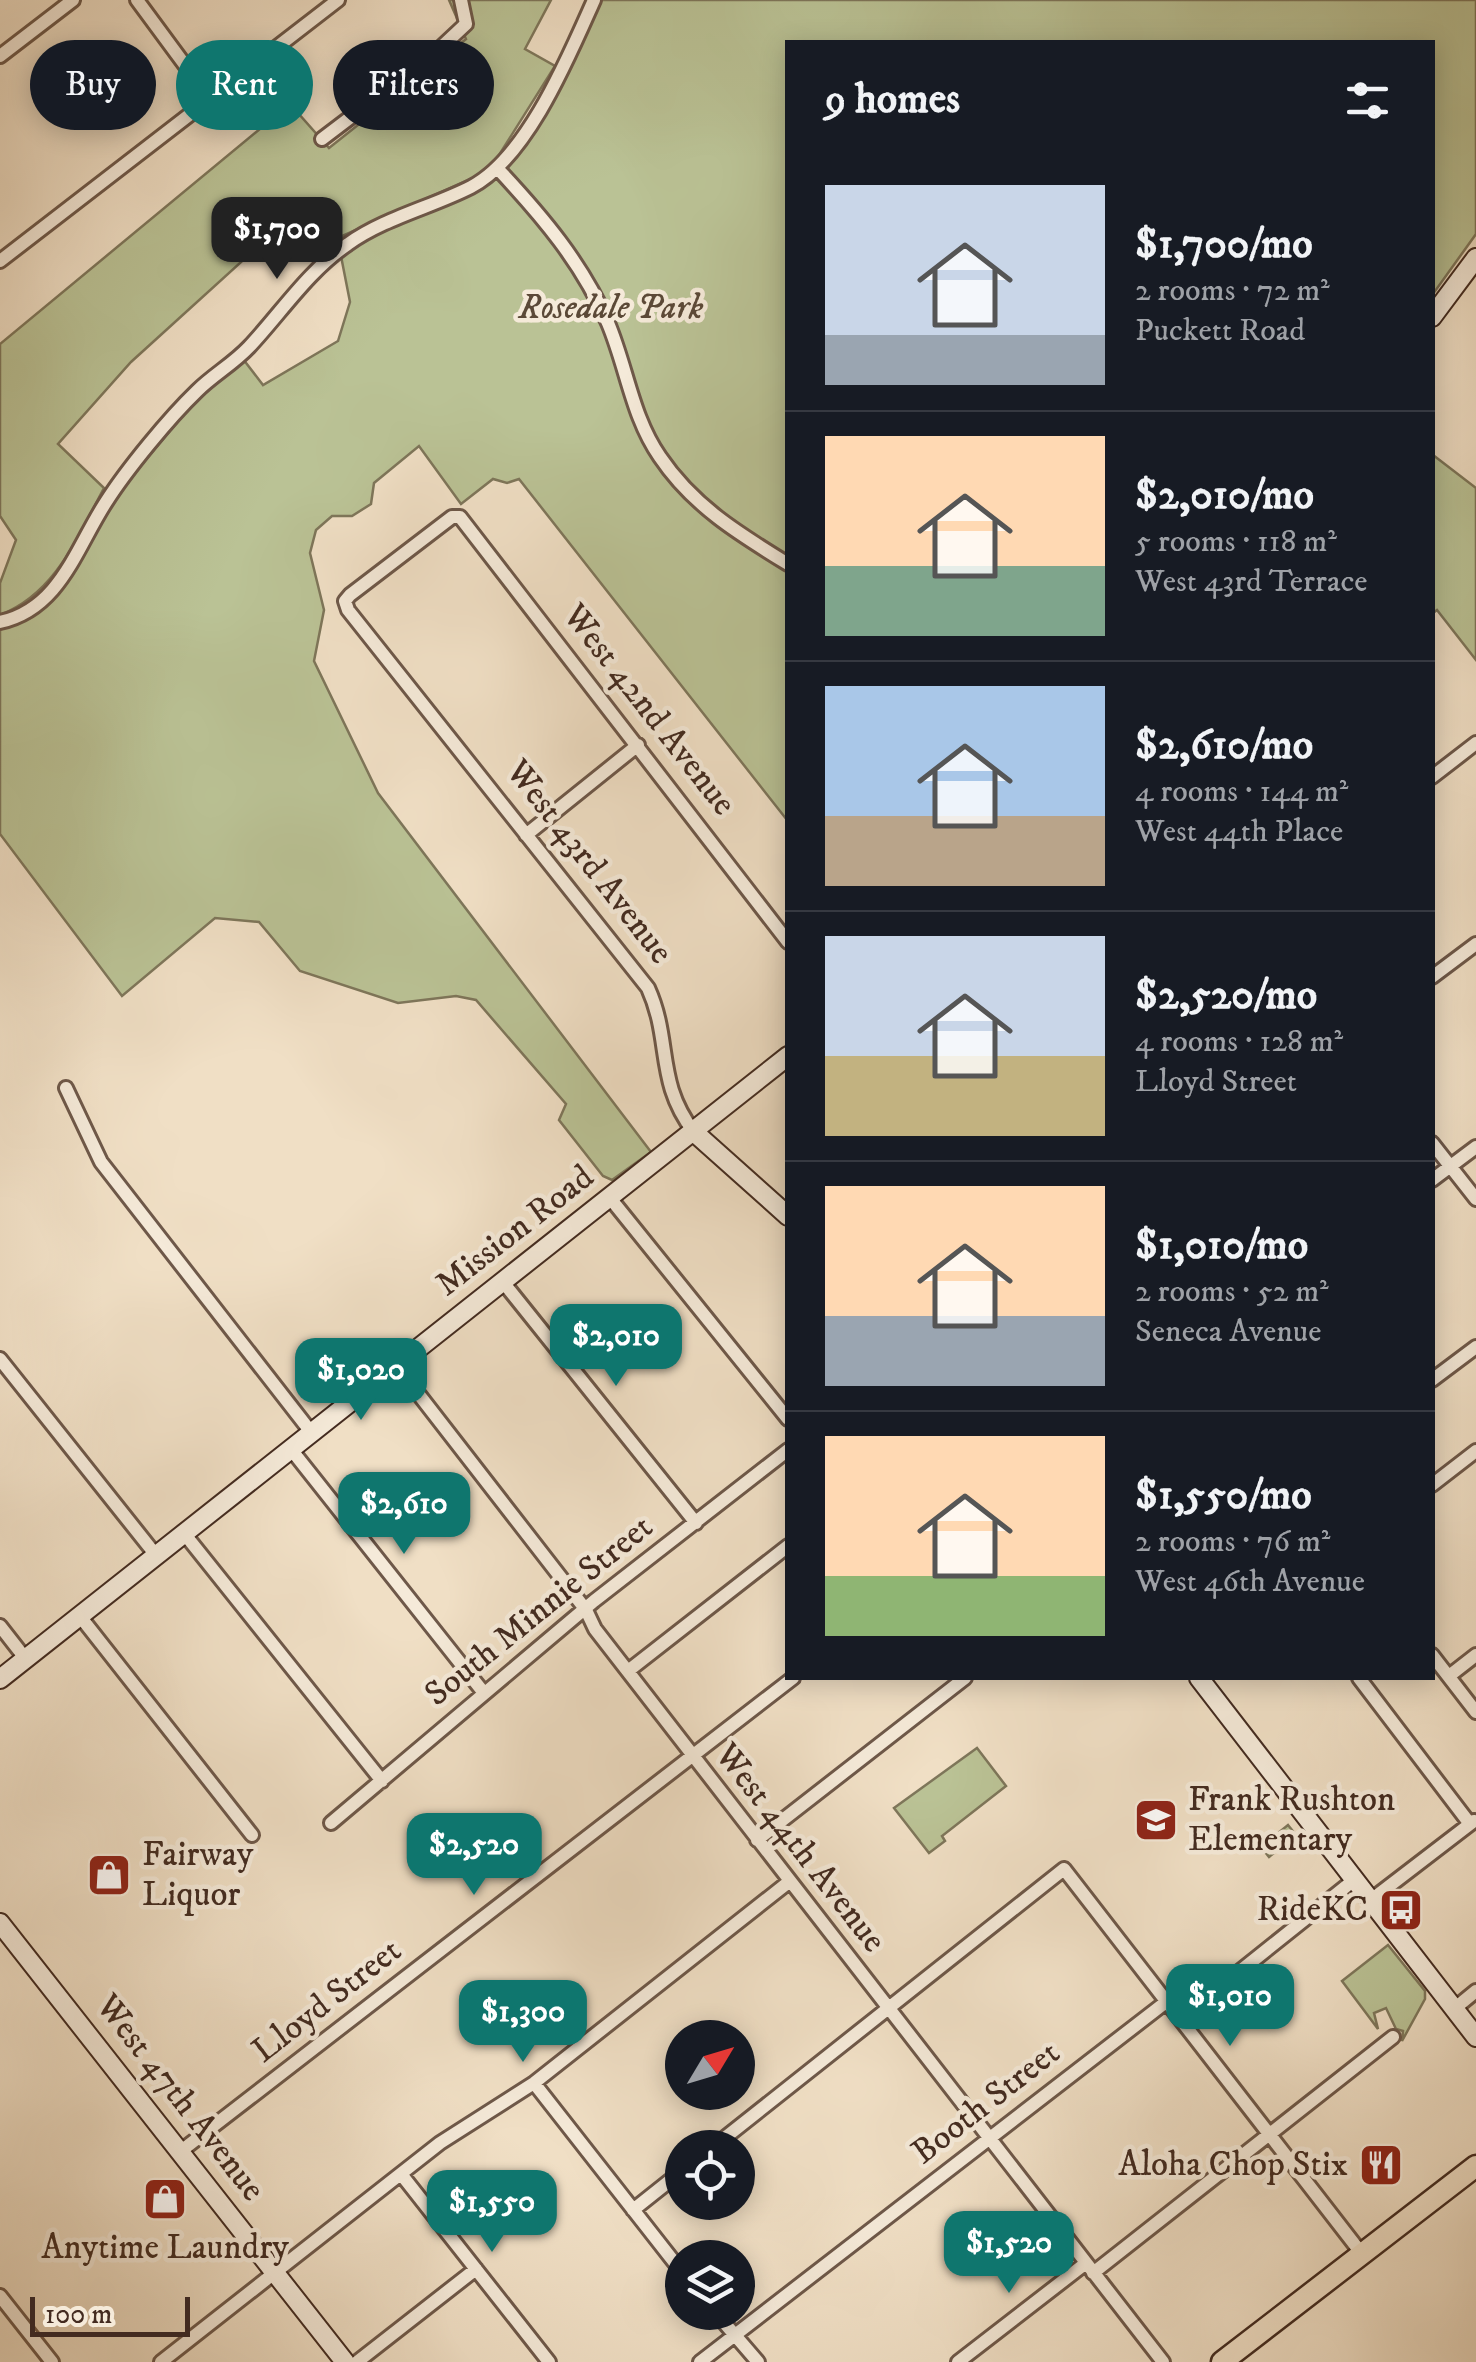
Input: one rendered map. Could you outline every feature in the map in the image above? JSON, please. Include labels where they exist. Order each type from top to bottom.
[{"type":"main road","points":[[1222,2362],[1476,2166]]},
{"type":"street","points":[[0,56],[73,0]]},
{"type":"street","points":[[160,0],[141,6],[176,53]]},
{"type":"street","points":[[286,40],[338,0]]},
{"type":"street","points":[[322,139],[434,54],[466,24],[461,0]]},
{"type":"street","points":[[0,622],[32,610],[52,592],[107,500],[172,419],[199,388],[251,345],[310,276],[345,245],[473,186],[498,169],[559,76],[594,0]]},
{"type":"street","points":[[0,262],[176,125]]},
{"type":"street","points":[[498,169],[577,263],[609,326],[643,430],[661,459],[727,527],[785,562]]},
{"type":"street","points":[[1435,313],[1476,258]]},
{"type":"street","name":"West 42nd Avenue","points":[[344,601],[452,517],[460,517],[785,938]]},
{"type":"street","name":"West 43rd Avenue","points":[[344,601],[648,988],[658,1009],[669,1092],[694,1132],[785,1213]]},
{"type":"street","points":[[1435,774],[1476,743]]},
{"type":"street","points":[[526,835],[638,745]]},
{"type":"street","points":[[1435,975],[1476,944]]},
{"type":"street","name":"Mission Road","points":[[0,1679],[785,1058]]},
{"type":"street","points":[[66,1088],[101,1162],[311,1432]]},
{"type":"street","points":[[1435,1178],[1476,1147]]},
{"type":"street","points":[[1435,1148],[1476,1199]]},
{"type":"street","points":[[610,1198],[785,1415]]},
{"type":"street","points":[[503,1282],[696,1522]]},
{"type":"street","points":[[1435,1378],[1476,1346]]},
{"type":"street","points":[[0,1359],[155,1554]]},
{"type":"street","name":"West 44th Avenue","points":[[396,1365],[586,1610],[595,1629],[691,1758],[1163,2362]]},
{"type":"street","points":[[290,1448],[484,1693]]},
{"type":"street","points":[[1435,1483],[1476,1451]]},
{"type":"street","name":"South Minnie Street","points":[[331,1823],[484,1693],[785,1452]]},
{"type":"street","points":[[182,1532],[382,1780]]},
{"type":"street","points":[[628,1671],[785,1548]]},
{"type":"street","points":[[79,1615],[252,1835]]},
{"type":"street","points":[[0,1626],[25,1658]]},
{"type":"street","points":[[1449,1676],[1476,1655]]},
{"type":"street","points":[[1435,1659],[1476,1712]]},
{"type":"street","name":"Lloyd Street","points":[[181,2151],[790,1680]]},
{"type":"street","points":[[758,1840],[963,1680]]},
{"type":"street","points":[[1201,1680],[1476,2037]]},
{"type":"street","points":[[1362,1680],[1473,1822],[1371,1900]]},
{"type":"street","points":[[735,2130],[1064,1870],[1362,2254]]},
{"type":"street","points":[[1180,2018],[1354,1880]]},
{"type":"street","points":[[161,2362],[401,2174],[534,2083],[790,1881]]},
{"type":"street","name":"West 47th Avenue","points":[[0,1922],[345,2362]]},
{"type":"street","points":[[1454,2008],[1476,1991]]},
{"type":"street","name":"Booth Street","points":[[700,2362],[1166,2002]]},
{"type":"street","points":[[958,2362],[1090,2268],[1393,2037]]},
{"type":"street","points":[[534,2083],[665,2250]]},
{"type":"street","points":[[401,2174],[549,2362]]},
{"type":"street","points":[[634,2210],[665,2185]]},
{"type":"street","points":[[358,2362],[476,2269]]},
{"type":"street","points":[[0,2296],[52,2362]]},
{"type":"street","points":[[729,2330],[758,2362]]},
{"type":"green space","points":[[449,0],[551,0],[525,49],[555,66],[494,163],[475,177],[342,236],[331,248],[295,213],[131,362],[58,444],[104,488],[74,545],[50,579],[19,606],[0,615],[0,583],[16,540],[0,516],[0,344],[259,130],[313,130],[329,148],[352,130],[494,130],[494,40],[466,39]]},
{"type":"green space","name":"Rosedale Park","points":[[594,0],[1476,0],[1476,234],[1435,291],[1435,40],[785,40],[785,817],[519,479],[507,483],[493,479],[461,504],[419,446],[374,483],[371,504],[352,516],[332,516],[316,530],[310,553],[324,610],[314,661],[378,793],[651,1152],[612,1180],[603,1176],[559,1120],[566,1104],[476,1000],[456,996],[398,1003],[300,971],[259,922],[215,918],[122,996],[0,834],[0,627],[55,594],[117,494],[202,393],[243,359],[263,385],[338,341],[350,302],[340,251],[473,186],[517,143]]},
{"type":"green space","points":[[1435,457],[1476,488],[1476,660],[1437,610]]},
{"type":"green space","points":[[977,1748],[1006,1786],[942,1836],[945,1841],[929,1853],[894,1808]]},
{"type":"green space","points":[[1288,1825],[1296,1835],[1269,1857],[1261,1847]]},
{"type":"green space","points":[[1388,1945],[1425,1991],[1425,1999],[1402,2041],[1403,2031],[1396,2029],[1386,2008],[1374,2013],[1378,2029],[1342,1981]]},
{"type":"place","name":"Frank Rushton Elementary","points":[[1156,1820]]},
{"type":"place","name":"Fairway Liquor","points":[[109,1875]]},
{"type":"place","name":"RideKC","points":[[1401,1910]]},
{"type":"place","name":"Aloha Chop Stix","points":[[1381,2165]]},
{"type":"place","name":"Anytime Laundry","points":[[165,2199]]}]
